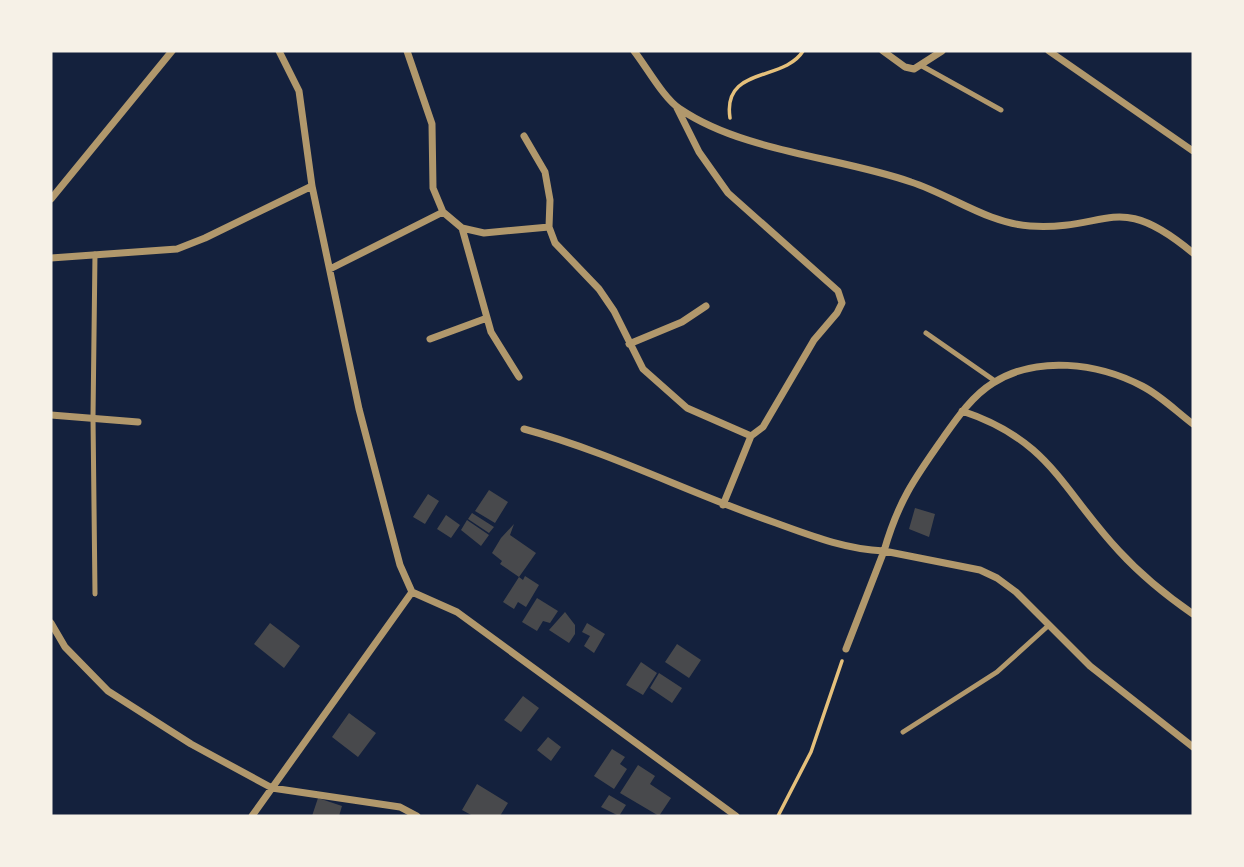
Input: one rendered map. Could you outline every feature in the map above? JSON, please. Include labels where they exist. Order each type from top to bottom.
[{"type":"street","points":[[51,199],[172,51]]},
{"type":"street","points":[[279,51],[299,91],[312,186],[362,422],[400,565],[412,592],[457,612],[736,816]]},
{"type":"street","points":[[407,51],[432,124],[433,188],[443,212],[463,228],[484,233],[549,227]]},
{"type":"street","points":[[634,51],[677,108],[699,152],[728,193],[838,291],[842,303],[814,340],[763,427],[751,436],[723,505]]},
{"type":"street","points":[[883,51],[905,67],[914,69],[942,51]]},
{"type":"street","points":[[1049,51],[1193,151]]},
{"type":"street","points":[[677,108],[722,131],[914,182],[1010,223],[1056,225],[1117,216],[1146,220],[1166,230],[1193,253]]},
{"type":"street","points":[[524,136],[545,172],[550,200],[549,227],[555,243],[599,289],[614,311],[643,369],[687,408],[751,436]]},
{"type":"street","points":[[51,258],[177,249],[312,186]]},
{"type":"street","points":[[330,270],[443,212]]},
{"type":"street","points":[[463,228],[491,332],[519,377]]},
{"type":"street","points":[[629,344],[682,322],[706,306]]},
{"type":"street","points":[[430,339],[487,318]]},
{"type":"street","points":[[846,649],[884,551],[896,511],[910,484],[962,411],[995,381],[1026,369],[1062,366],[1110,371],[1144,387],[1193,424]]},
{"type":"street","points":[[962,411],[1012,432],[1039,454],[1060,475],[1120,552],[1171,599],[1193,614]]},
{"type":"street","points":[[51,415],[138,422]]},
{"type":"street","points":[[524,429],[562,439],[723,505],[850,549],[884,551],[980,570],[1016,592],[1090,666],[1193,747]]},
{"type":"street","points":[[252,816],[412,592]]},
{"type":"street","points":[[51,623],[65,647],[108,691],[191,744],[272,788],[400,807],[417,816]]},
{"type":"lane","points":[[922,65],[1001,110]]},
{"type":"lane","points":[[95,254],[95,594]]},
{"type":"lane","points":[[926,333],[995,381]]},
{"type":"lane","points":[[903,732],[997,672],[1049,625]]},
{"type":"path","points":[[747,138],[730,121],[729,109],[734,92],[748,78],[793,63],[803,51]]},
{"type":"path","points":[[778,816],[811,752],[846,649]]},
{"type":"building","points":[[489,490],[508,502],[495,523],[475,511]]},
{"type":"building","points":[[428,494],[439,501],[425,524],[413,517]]},
{"type":"building","points":[[915,508],[935,514],[929,537],[909,529]]},
{"type":"building","points":[[472,513],[494,527],[489,533],[468,519]]},
{"type":"building","points":[[446,515],[460,525],[451,538],[437,529]]},
{"type":"building","points":[[467,520],[489,535],[481,546],[461,530]]},
{"type":"building","points":[[514,524],[510,535],[536,553],[519,577],[500,564],[502,561],[492,553]]},
{"type":"building","points":[[525,576],[539,585],[526,607],[518,602],[514,609],[503,602],[519,577],[523,580]]},
{"type":"building","points":[[537,598],[558,611],[550,623],[543,621],[537,631],[522,622]]},
{"type":"building","points":[[565,612],[575,625],[575,634],[569,643],[549,630]]},
{"type":"building","points":[[270,623],[300,646],[284,668],[254,644]]},
{"type":"building","points":[[587,623],[605,634],[594,653],[584,646],[590,636],[582,632]]},
{"type":"building","points":[[677,644],[701,660],[689,678],[665,662]]},
{"type":"building","points":[[641,662],[657,673],[643,695],[626,685]]},
{"type":"building","points":[[659,673],[682,688],[672,703],[650,688]]},
{"type":"building","points":[[523,696],[539,708],[521,732],[504,720]]},
{"type":"building","points":[[349,713],[376,733],[358,757],[332,737]]},
{"type":"building","points":[[548,737],[561,747],[551,761],[537,750]]},
{"type":"building","points":[[612,749],[625,757],[620,764],[627,769],[614,789],[594,776]]},
{"type":"building","points":[[638,765],[655,776],[650,784],[671,798],[659,816],[620,793]]},
{"type":"building","points":[[477,784],[508,803],[500,816],[473,816],[462,810]]},
{"type":"building","points":[[609,795],[626,805],[619,816],[601,807]]},
{"type":"building","points":[[318,798],[342,806],[339,816],[312,816]]}]
